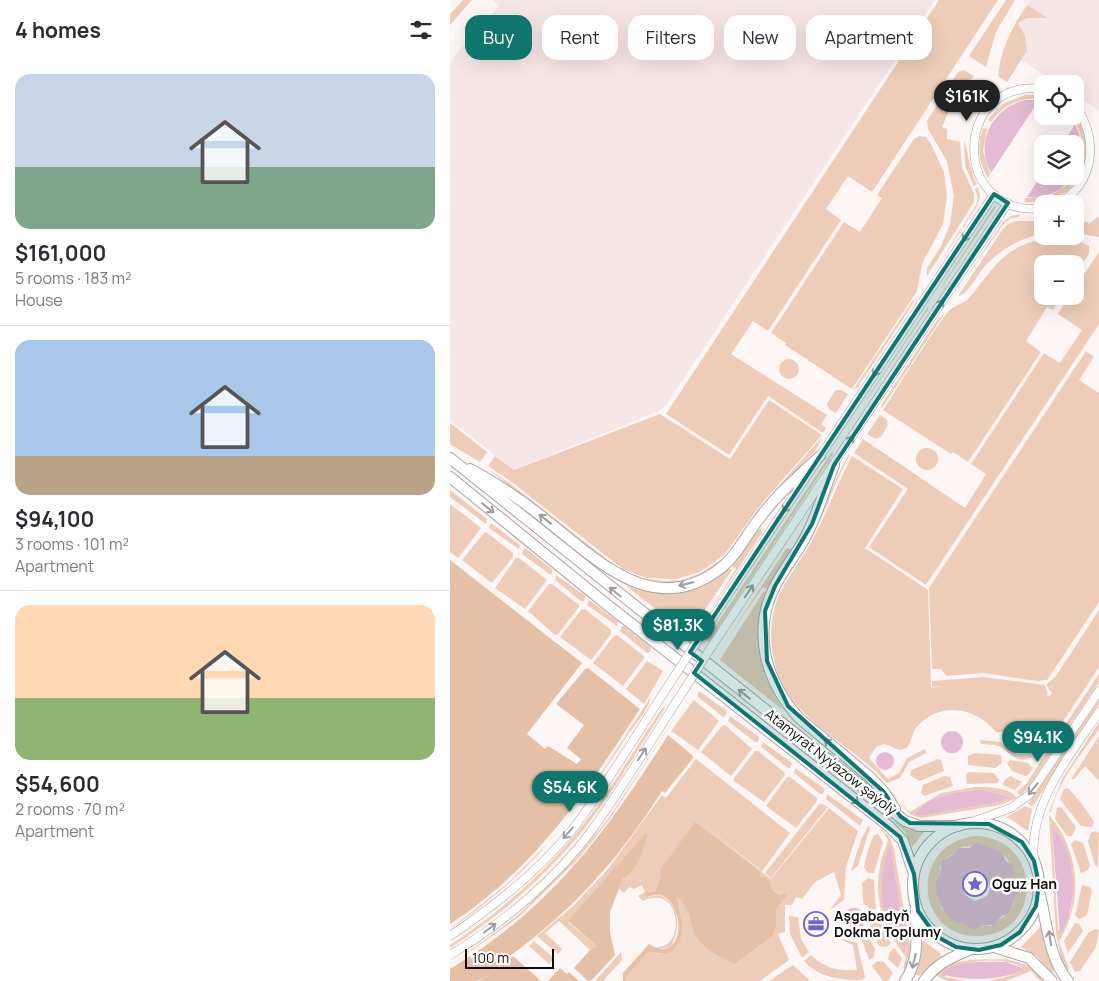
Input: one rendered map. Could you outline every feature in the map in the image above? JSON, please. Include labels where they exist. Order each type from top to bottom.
[{"type":"main road","points":[[450,458],[503,487],[620,577],[647,586],[665,587],[694,582],[722,566],[737,551],[758,519],[775,499],[820,456]]},
{"type":"main road","name":"Atamyrat Nyýazow şaýoly","points":[[450,458],[713,670],[900,816],[914,825],[962,825]]},
{"type":"main road","points":[[834,465],[812,524],[775,586],[768,603],[764,625],[766,661],[776,688],[788,706],[799,718],[877,784],[900,816]]},
{"type":"main road","name":"Atamyrat Nyýazow şaýoly","points":[[450,477],[897,834],[903,841],[914,874]]},
{"type":"main road","points":[[905,981],[912,971],[916,957],[914,874],[923,853],[932,841],[962,825],[989,824],[1010,833],[1026,848],[1034,861],[1054,957],[1058,969],[1068,981]]},
{"type":"main road","points":[[924,981],[945,960],[971,950],[994,947],[1014,937],[1025,926],[1036,906],[1039,891]]},
{"type":"main road","points":[[916,904],[922,918],[936,936],[956,947],[971,950]]},
{"type":"main road","points":[[994,947],[1029,958],[1052,981]]},
{"type":"street","points":[[1034,89],[1024,89],[1006,94],[991,105],[980,120],[974,138],[974,157],[979,175],[994,194],[1008,203],[1023,208],[1034,208]]},
{"type":"street","points":[[1068,195],[1079,187],[1089,171],[1092,159],[1093,142],[1089,128],[1084,120]]},
{"type":"street","points":[[450,936],[473,921],[525,878],[558,845],[584,815],[994,194]]},
{"type":"street","points":[[450,955],[523,902],[562,864],[591,831],[712,646],[1008,203]]},
{"type":"street","points":[[962,825],[1011,808],[1029,795],[1099,691]]},
{"type":"street","points":[[1034,861],[1035,837],[1046,795],[1099,712]]},
{"type":"highlighted area","points":[[994,194],[1008,203],[834,465],[812,524],[775,586],[765,611],[767,661],[788,706],[884,792],[900,816],[910,823],[989,824],[1022,842],[1034,861],[1039,884],[1036,906],[1020,932],[1001,945],[979,950],[956,947],[936,936],[918,911],[914,874],[900,837],[694,673],[702,661],[690,652]]},
{"type":"shaded area","points":[[463,0],[472,0],[450,25],[450,14]]},
{"type":"shaded area","points":[[492,0],[935,0],[925,15],[806,15],[806,60],[895,60],[663,409],[514,470],[450,420],[450,61],[465,44],[465,60],[532,60],[532,15],[491,15],[499,6]]},
{"type":"shaded area","points":[[939,0],[998,0],[872,192],[848,176],[826,209],[841,220],[768,331],[753,321],[731,354],[827,415],[821,424],[826,428],[823,433],[768,396],[729,455],[666,414],[899,60],[932,60],[932,15],[929,15]]},
{"type":"shaded area","points":[[1006,0],[1015,0],[996,32],[986,67],[969,56]]},
{"type":"shaded area","points":[[1022,0],[1099,0],[1099,110],[1084,101],[1084,75],[1044,75],[1008,51],[1017,23],[1029,4]]},
{"type":"shaded area","points":[[1027,5],[1048,18],[1027,18],[1018,23],[1025,36],[1027,51],[1007,82],[998,76],[999,66],[1012,30]]},
{"type":"shaded area","points":[[964,70],[974,76],[955,96],[942,127],[947,129],[947,139],[960,142],[962,167],[974,194],[974,202],[927,276],[927,268],[941,246],[950,225],[954,196],[947,161],[928,129],[927,121],[958,72]]},
{"type":"shaded area","points":[[1025,95],[1034,95],[1034,99],[1012,103],[991,122],[988,119],[1004,103]]},
{"type":"shaded area","points":[[1026,100],[1034,100],[1034,108],[991,173],[986,161],[986,138],[996,118],[1014,104]]},
{"type":"shaded area","points":[[1074,125],[1076,125],[1079,135],[1068,135]]},
{"type":"shaded area","points":[[1077,125],[1081,125],[1085,134],[1086,142],[1084,164],[1084,135],[1080,135]]},
{"type":"shaded area","points":[[983,128],[987,129],[983,151],[990,174],[988,178],[980,160],[980,141]]},
{"type":"shaded area","points":[[919,136],[926,137],[931,144],[944,172],[947,197],[943,224],[922,264],[917,291],[852,389],[785,345],[786,343],[771,333],[844,222],[860,232],[882,198],[877,195],[914,139]]},
{"type":"shaded area","points":[[964,140],[977,184],[974,186],[965,166]]},
{"type":"shaded area","points":[[1035,185],[1065,185],[1047,195],[1027,197]]},
{"type":"shaded area","points":[[1067,185],[1073,186],[1060,195],[1052,195]]},
{"type":"shaded area","points":[[978,187],[980,197],[977,206],[930,278],[976,205],[978,197],[975,189]]},
{"type":"shaded area","points":[[1034,197],[1034,202],[1024,202],[1026,198]]},
{"type":"shaded area","points":[[995,205],[996,207],[941,288],[941,287]]},
{"type":"shaded area","points":[[1020,214],[1019,217],[1011,218],[1002,226],[955,294],[1003,222],[1011,216]]},
{"type":"shaded area","points":[[1099,216],[1099,237],[1084,234],[1084,222],[1086,221],[1089,224]]},
{"type":"shaded area","points":[[1016,221],[1034,221],[1034,236],[1003,250],[984,267],[973,284],[958,296],[1003,229],[1008,224]]},
{"type":"shaded area","points":[[1034,242],[1034,245],[1084,245],[1084,243],[1089,246],[1089,254],[1084,262],[1084,255],[1034,255],[1034,305],[1056,305],[1053,310],[1047,307],[1026,341],[1041,352],[968,462],[953,452],[951,454],[883,410],[947,313],[968,299],[996,264],[1005,256],[1024,245]]},
{"type":"shaded area","points":[[1099,252],[1099,324],[926,585],[869,547],[908,489],[854,453],[863,439],[965,508],[986,474],[971,464],[1044,353],[1060,363],[1082,330],[1058,314],[1064,305],[1084,305],[1084,274]]},
{"type":"shaded area","points":[[916,296],[911,307],[857,388],[853,390]]},
{"type":"shaded area","points":[[928,307],[928,309],[867,399],[867,398]]},
{"type":"shaded area","points":[[944,314],[882,408],[882,404],[937,320]]},
{"type":"shaded area","points":[[1086,351],[1094,357],[1079,380],[1099,393],[1099,602],[1047,680],[1037,681],[983,673],[946,676],[941,669],[932,669],[929,588]]},
{"type":"shaded area","points":[[785,359],[793,359],[799,365],[799,373],[793,379],[785,379],[779,373],[779,365]]},
{"type":"shaded area","points":[[836,390],[841,390],[848,394],[836,413],[829,409],[827,404]]},
{"type":"shaded area","points":[[769,400],[822,435],[762,503],[724,555],[700,572],[676,579],[646,578],[623,569],[509,480],[488,466],[495,456],[514,470],[660,414],[730,459]]},
{"type":"shaded area","points":[[880,415],[887,420],[888,425],[881,437],[875,439],[867,434]]},
{"type":"shaded area","points":[[450,423],[487,452],[480,462],[450,444]]},
{"type":"shaded area","points":[[823,436],[815,451],[773,496],[734,548],[720,563],[702,575],[682,580],[701,573],[725,557],[763,504]]},
{"type":"shaded area","points":[[927,448],[937,455],[938,459],[931,469],[927,470],[917,463],[916,459],[923,449]]},
{"type":"shaded area","points":[[832,452],[833,454],[709,642],[706,640]]},
{"type":"shaded area","points":[[849,454],[815,531],[784,582],[774,605],[770,620],[770,652],[780,683],[798,710],[874,774],[896,799],[873,776],[797,712],[779,685],[769,655],[768,623],[771,607],[785,577],[812,533],[839,473]]},
{"type":"shaded area","points":[[852,456],[903,489],[865,548],[928,590],[931,688],[942,686],[932,687],[932,681],[983,677],[1045,685],[1048,694],[1046,695],[1050,696],[1052,693],[1046,685],[1056,676],[1099,610],[1099,667],[1048,744],[1039,736],[1034,725],[1028,722],[1019,722],[1006,730],[996,732],[988,724],[968,712],[946,710],[935,713],[925,719],[916,728],[906,748],[898,749],[884,744],[876,747],[869,758],[888,779],[899,773],[907,758],[925,749],[926,753],[909,762],[900,778],[887,783],[877,772],[806,715],[787,692],[780,679],[772,651],[772,621],[775,607],[780,593],[820,525]]},
{"type":"shaded area","points":[[488,469],[508,482],[622,571],[610,565]]},
{"type":"shaded area","points":[[450,490],[487,519],[486,524],[450,497]]},
{"type":"shaded area","points":[[450,504],[481,528],[458,558],[450,552]]},
{"type":"shaded area","points":[[491,523],[520,545],[519,549],[489,528]]},
{"type":"shaded area","points":[[761,529],[762,533],[706,617],[736,569],[731,565],[757,530]]},
{"type":"shaded area","points":[[486,532],[513,553],[513,557],[492,583],[462,560]]},
{"type":"shaded area","points":[[789,548],[791,551],[769,590],[763,587],[731,633],[786,549]]},
{"type":"shaded area","points":[[524,549],[527,549],[553,570],[551,575],[522,554]]},
{"type":"shaded area","points":[[516,558],[519,558],[547,580],[525,609],[495,588]]},
{"type":"shaded area","points":[[450,560],[582,663],[527,734],[545,749],[548,746],[577,764],[581,759],[567,748],[584,725],[556,704],[585,669],[588,668],[640,709],[599,770],[557,827],[509,878],[481,902],[450,924]]},
{"type":"shaded area","points":[[729,568],[732,570],[688,634],[625,585],[653,592],[680,591],[705,583]]},
{"type":"shaded area","points":[[622,571],[646,579],[682,580],[670,583],[638,579]]},
{"type":"shaded area","points":[[556,575],[586,596],[584,601],[581,601],[555,580]]},
{"type":"shaded area","points":[[549,584],[552,584],[579,605],[558,634],[555,635],[528,611]]},
{"type":"shaded area","points":[[764,591],[766,593],[758,624],[759,654],[768,682],[783,710],[720,660]]},
{"type":"shaded area","points":[[589,600],[618,621],[617,626],[587,605]]},
{"type":"shaded area","points":[[585,609],[611,630],[611,634],[591,660],[560,637],[581,610]]},
{"type":"shaded area","points":[[622,626],[651,647],[650,652],[647,653],[620,631]]},
{"type":"shaded area","points":[[617,635],[645,657],[623,686],[593,663],[614,636]]},
{"type":"shaded area","points":[[647,661],[663,671],[644,704],[626,689]]},
{"type":"shaded area","points":[[1099,674],[1099,682],[1029,787],[1020,796],[1017,792],[1026,784]]},
{"type":"shaded area","points":[[699,691],[727,711],[725,716],[723,717],[697,696]]},
{"type":"shaded area","points":[[650,698],[645,712],[587,795]]},
{"type":"shaded area","points":[[1099,699],[1099,704],[1033,806],[1028,804]]},
{"type":"shaded area","points":[[694,700],[719,721],[698,750],[671,731]]},
{"type":"shaded area","points":[[663,707],[665,708],[616,785],[584,829],[554,863],[505,908],[450,948],[450,945],[487,919],[521,891],[553,860],[604,797]]},
{"type":"shaded area","points":[[676,716],[609,820],[578,859],[519,917],[450,966],[518,915],[576,858],[608,819]]},
{"type":"shaded area","points":[[730,716],[759,737],[758,742],[755,742],[728,721]]},
{"type":"shaded area","points":[[1099,722],[1099,729],[1064,779],[1051,812],[1049,812],[1062,779]]},
{"type":"shaded area","points":[[725,725],[752,749],[731,776],[701,752],[722,726]]},
{"type":"shaded area","points":[[1018,729],[1026,729],[1031,734],[1029,745],[1018,747],[1013,742],[1013,734]]},
{"type":"shaded area","points":[[952,731],[960,734],[963,742],[960,750],[952,753],[944,750],[941,742],[944,734]]},
{"type":"shaded area","points":[[668,735],[692,755],[693,758],[665,793],[662,791],[629,839],[594,881],[555,920],[486,976],[477,981],[450,981],[450,969],[486,945],[518,920],[574,866],[622,805]]},
{"type":"shaded area","points":[[1099,736],[1099,781],[1085,766],[1074,779],[1071,779]]},
{"type":"shaded area","points":[[980,740],[1000,742],[1016,754],[1029,754],[1033,757],[1023,760],[1019,759],[999,746],[981,744]]},
{"type":"shaded area","points":[[763,742],[792,763],[790,768],[761,747]]},
{"type":"shaded area","points":[[755,751],[758,751],[784,772],[785,775],[764,802],[734,781],[734,778]]},
{"type":"shaded area","points":[[881,752],[889,752],[894,757],[892,768],[881,770],[876,765],[876,757]]},
{"type":"shaded area","points":[[975,753],[1001,755],[1002,763],[995,768],[968,765],[968,756]]},
{"type":"shaded area","points":[[696,759],[790,833],[762,871],[697,820],[771,879],[829,808],[858,831],[846,867],[844,900],[830,910],[841,895],[834,872],[815,882],[802,899],[796,897],[792,905],[785,905],[785,932],[778,934],[789,960],[760,981],[626,981],[625,979],[648,951],[659,954],[673,951],[681,939],[683,926],[677,897],[686,905],[698,939],[735,964],[773,936],[776,926],[776,910],[787,896],[787,892],[780,895],[774,890],[757,870],[661,875],[655,891],[650,892],[648,897],[659,895],[666,899],[675,911],[677,925],[671,947],[659,949],[656,947],[666,945],[672,938],[676,928],[675,918],[672,908],[665,900],[656,898],[643,901],[638,896],[645,892],[642,885],[634,889],[629,887],[624,893],[619,889],[623,877],[635,867],[568,922],[597,946],[590,950],[559,921],[545,933],[562,949],[558,954],[537,936],[572,907],[608,869],[662,795],[666,798]]},
{"type":"shaded area","points":[[938,759],[941,760],[944,771],[920,781],[910,775],[911,770]]},
{"type":"shaded area","points":[[1010,760],[1028,763],[1033,768],[1025,776],[1012,771],[1007,763]]},
{"type":"shaded area","points":[[795,768],[825,789],[823,794],[820,794],[794,773]]},
{"type":"shaded area","points":[[969,772],[994,773],[999,780],[998,783],[967,784],[966,774]]},
{"type":"shaded area","points":[[944,776],[950,777],[953,786],[924,796],[921,793],[923,785]]},
{"type":"shaded area","points":[[1010,776],[1022,782],[1015,790],[1003,785],[1004,781]]},
{"type":"shaded area","points":[[787,777],[790,777],[817,798],[817,801],[796,828],[766,806]]},
{"type":"shaded area","points":[[986,787],[1004,790],[1017,798],[1000,805],[921,818],[911,815],[899,802],[910,812],[941,793]],"holes":[[[983,790],[1011,797],[1000,802],[926,815],[914,815],[920,808],[936,798],[964,791]]]},
{"type":"shaded area","points":[[1068,788],[1094,822],[1092,827],[1081,826],[1060,799],[1064,789]]},
{"type":"shaded area","points":[[983,790],[1011,797],[1000,802],[926,815],[914,815],[920,808],[936,798],[965,791]]},
{"type":"shaded area","points":[[827,794],[863,820],[860,826],[826,799]]},
{"type":"shaded area","points":[[820,803],[828,807],[771,878],[765,873]]},
{"type":"shaded area","points":[[1025,806],[1032,809],[1028,831],[1007,817]]},
{"type":"shaded area","points":[[1061,807],[1076,827],[1072,836],[1067,836],[1055,819],[1057,808]]},
{"type":"shaded area","points":[[1049,815],[1067,844],[1075,876],[1073,909],[1059,941],[1069,969],[1067,971],[1062,961],[1056,934]],"holes":[[[1052,828],[1066,867],[1072,895],[1071,909],[1067,921],[1058,931]]]},
{"type":"shaded area","points":[[893,820],[907,829],[924,832],[912,847],[905,832]]},
{"type":"shaded area","points":[[695,822],[758,870],[761,877],[767,878],[773,890],[780,895],[787,892],[787,896],[776,910],[776,926],[773,936],[735,964],[715,954],[701,943],[695,934],[686,907],[677,897],[683,926],[681,939],[673,951],[665,954],[648,952],[628,975],[625,979],[626,981],[623,981],[623,973],[649,944],[661,949],[669,947],[675,941],[678,932],[678,921],[675,910],[669,901],[660,895],[645,896],[646,893],[655,891],[661,875],[660,870]]},
{"type":"shaded area","points":[[868,826],[870,828],[858,866],[851,871],[861,840]]},
{"type":"shaded area","points":[[880,828],[889,836],[894,849],[910,947],[910,957],[906,970],[903,968],[906,957],[892,937],[882,915],[878,891],[881,863],[888,840]],"holes":[[[889,848],[891,849],[907,951],[891,929],[883,902],[882,889],[885,861]]]},
{"type":"shaded area","points":[[1052,828],[1060,837],[1071,864],[1072,895],[1070,910],[1060,934]]},
{"type":"shaded area","points":[[1096,831],[1099,833],[1098,867],[1095,865],[1088,841],[1091,833]]},
{"type":"shaded area","points":[[645,834],[648,834],[639,859],[633,871],[623,878],[610,912],[610,932],[615,955],[592,980],[588,981],[574,968],[590,950],[597,946],[568,921]]},
{"type":"shaded area","points":[[878,834],[883,842],[874,873],[868,873],[864,867],[867,855],[874,835]]},
{"type":"shaded area","points":[[976,836],[998,841],[1013,852],[1023,868],[1027,886],[1024,904],[1016,919],[1001,931],[980,936],[958,933],[942,923],[932,908],[928,890],[930,872],[938,855],[954,842]],"holes":[[[975,846],[993,849],[1004,855],[1011,865],[1015,878],[1016,892],[1011,908],[1007,914],[991,926],[984,925],[982,927],[955,922],[948,913],[942,910],[938,898],[940,867],[947,858],[962,847]]]},
{"type":"shaded area","points":[[1075,840],[1083,843],[1090,865],[1088,870],[1081,873],[1071,844]]},
{"type":"shaded area","points":[[550,841],[504,888],[450,929],[506,885]]},
{"type":"shaded area","points":[[977,843],[1002,852],[1006,861],[1014,866],[1015,879],[1019,888],[1009,913],[1002,916],[994,925],[984,925],[973,930],[964,924],[955,922],[946,914],[939,901],[935,885],[940,874],[942,861],[959,848],[969,848]],"holes":[[[977,872],[987,877],[990,889],[987,896],[975,901],[965,895],[962,884],[969,874]]]},
{"type":"shaded area","points":[[889,847],[891,849],[907,951],[891,928],[883,902],[882,874]]},
{"type":"shaded area","points":[[868,878],[874,880],[876,909],[871,910],[863,903],[862,883]]},
{"type":"shaded area","points":[[1082,885],[1090,887],[1092,891],[1087,915],[1080,919],[1075,916]]},
{"type":"shaded area","points":[[854,908],[862,911],[865,919],[862,927],[854,930],[846,927],[843,919],[846,911]]},
{"type":"shaded area","points":[[789,916],[798,917],[801,939],[809,952],[802,958],[790,934]]},
{"type":"shaded area","points":[[878,917],[891,944],[886,947],[879,946],[870,927],[873,918]]},
{"type":"shaded area","points":[[1075,923],[1079,924],[1083,931],[1068,953],[1064,941]]},
{"type":"shaded area","points":[[1042,925],[1045,947],[1054,971],[1051,973],[1037,956],[1021,947]]},
{"type":"shaded area","points":[[1095,929],[1099,930],[1096,947],[1080,971],[1075,972],[1070,962],[1088,933]]},
{"type":"shaded area","points":[[866,933],[875,949],[874,957],[869,960],[861,937]]},
{"type":"shaded area","points":[[838,938],[857,943],[865,977],[862,980],[831,977],[810,967],[804,961],[811,955],[816,960],[832,968],[857,970],[853,945]]},
{"type":"shaded area","points":[[534,941],[554,958],[549,964],[529,946]]},
{"type":"shaded area","points":[[924,941],[940,953],[941,956],[919,976],[916,974],[920,962],[921,943]]},
{"type":"shaded area","points":[[894,948],[902,958],[898,968],[888,959],[890,952]]},
{"type":"shaded area","points":[[621,952],[622,960],[603,981],[595,981]]},
{"type":"shaded area","points":[[513,956],[541,981],[479,981]]},
{"type":"shaded area","points":[[1006,959],[1028,965],[1045,981],[1040,981],[1031,971],[1006,981],[989,981],[1009,976],[1025,969],[1008,962],[977,961],[949,968],[945,977],[964,981],[947,981],[937,976],[930,981],[945,967],[955,963],[975,960]]},
{"type":"shaded area","points":[[877,961],[884,962],[893,973],[888,981],[883,981],[872,966]]},
{"type":"shaded area","points":[[1006,962],[1025,969],[1006,976],[983,979],[961,978],[941,974],[947,969],[962,964]]},
{"type":"shaded area","points":[[793,965],[810,981],[769,981]]},
{"type":"shaded area","points":[[560,968],[567,974],[569,972],[579,981],[548,981]]},
{"type":"place","name":"Oguz Han","points":[[975,884]]},
{"type":"place","name":"Aşgabadyň Dokma Toplumy","points":[[816,924]]}]
